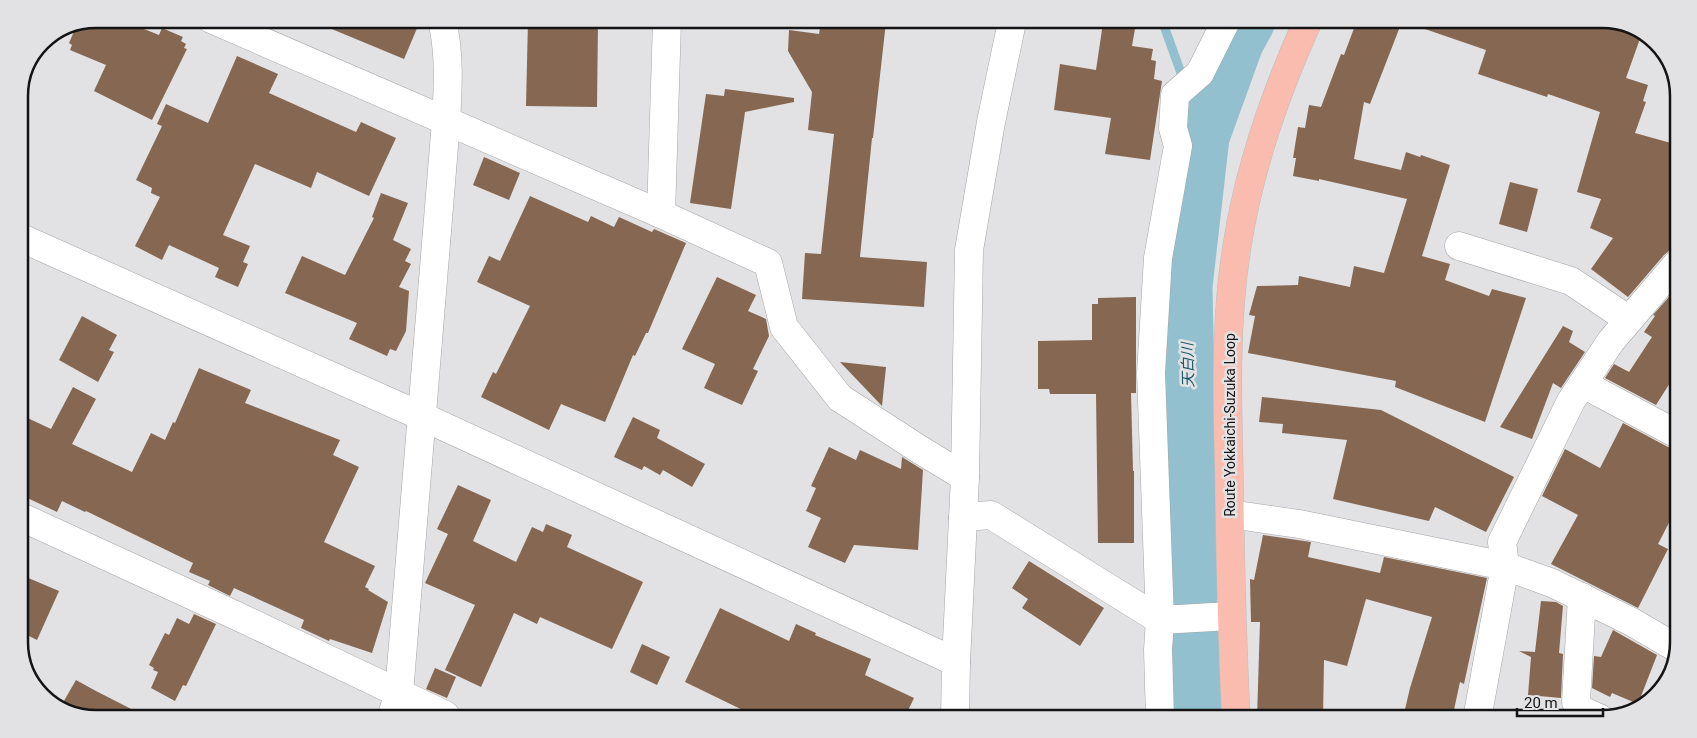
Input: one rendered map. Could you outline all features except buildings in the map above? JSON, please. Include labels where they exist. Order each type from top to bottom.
[{"type":"main road","name":"Route Yokkaichi-Suzuka Loop","points":[[1236,710],[1231,616],[1227,366],[1237,246],[1254,168],[1269,118],[1286,70],[1305,28]]},
{"type":"street","points":[[232,28],[661,214],[768,263],[784,327],[840,398],[965,477]]},
{"type":"street","points":[[395,704],[446,122],[449,66],[444,28]]},
{"type":"street","points":[[661,214],[667,28]]},
{"type":"street","points":[[955,710],[965,477],[969,250],[991,122],[1011,28]]},
{"type":"street","points":[[1160,710],[1158,650],[1160,620],[1151,373],[1158,258],[1178,146],[1173,128],[1175,95],[1200,73],[1222,28]]},
{"type":"street","points":[[28,241],[421,416],[956,662]]},
{"type":"street","points":[[1459,246],[1571,281],[1629,320]]},
{"type":"street","points":[[1479,710],[1504,566],[1502,542],[1572,402],[1583,384],[1611,341],[1669,273]]},
{"type":"street","points":[[1583,384],[1670,430]]},
{"type":"street","points":[[1230,514],[1299,524],[1504,566],[1552,582],[1632,622],[1670,644]]},
{"type":"street","points":[[963,517],[991,515],[1160,620],[1231,616]]},
{"type":"street","points":[[28,520],[237,616],[395,704],[422,710]]},
{"type":"street","points":[[1581,710],[1576,702],[1582,597]]},
{"type":"waterway","points":[[1165,28],[1204,137]]},
{"type":"waterway","name":"天白川","points":[[1196,710],[1187,286],[1204,137],[1238,43],[1246,28]]}]
